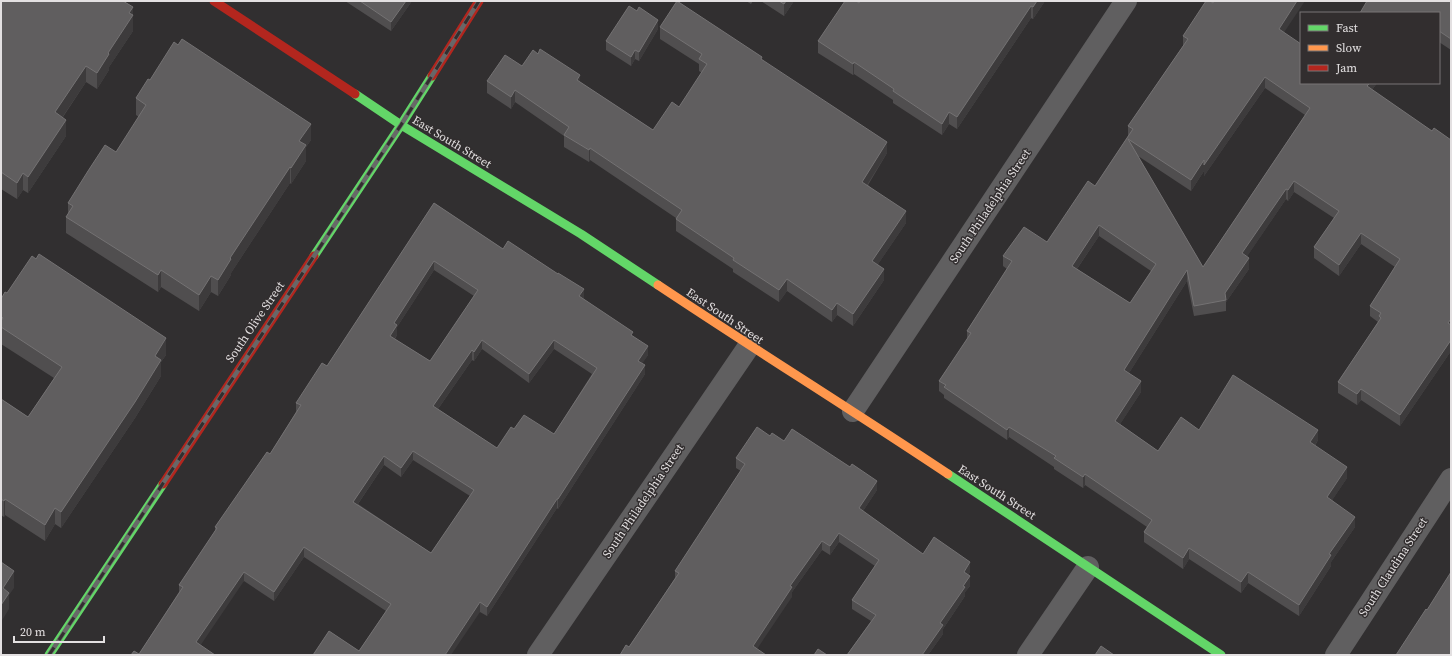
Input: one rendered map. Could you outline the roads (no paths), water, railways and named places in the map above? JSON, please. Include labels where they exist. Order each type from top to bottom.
[{"type":"street","name":"East South Street","points":[[214,1],[401,125],[581,234],[749,346],[853,411],[1221,655]]},
{"type":"street","name":"South Olive Street","points":[[49,655],[401,125],[479,1]]},
{"type":"street","name":"South Philadelphia Street","points":[[853,411],[1126,1]]},
{"type":"street","name":"South Philadelphia Street","points":[[538,655],[749,346]]},
{"type":"street","name":"South Claudina Street","points":[[1336,655],[1451,479]]},
{"type":"street","points":[[1028,655],[1088,567]]},
{"type":"railway","points":[[49,655],[401,125],[479,1]]}]
